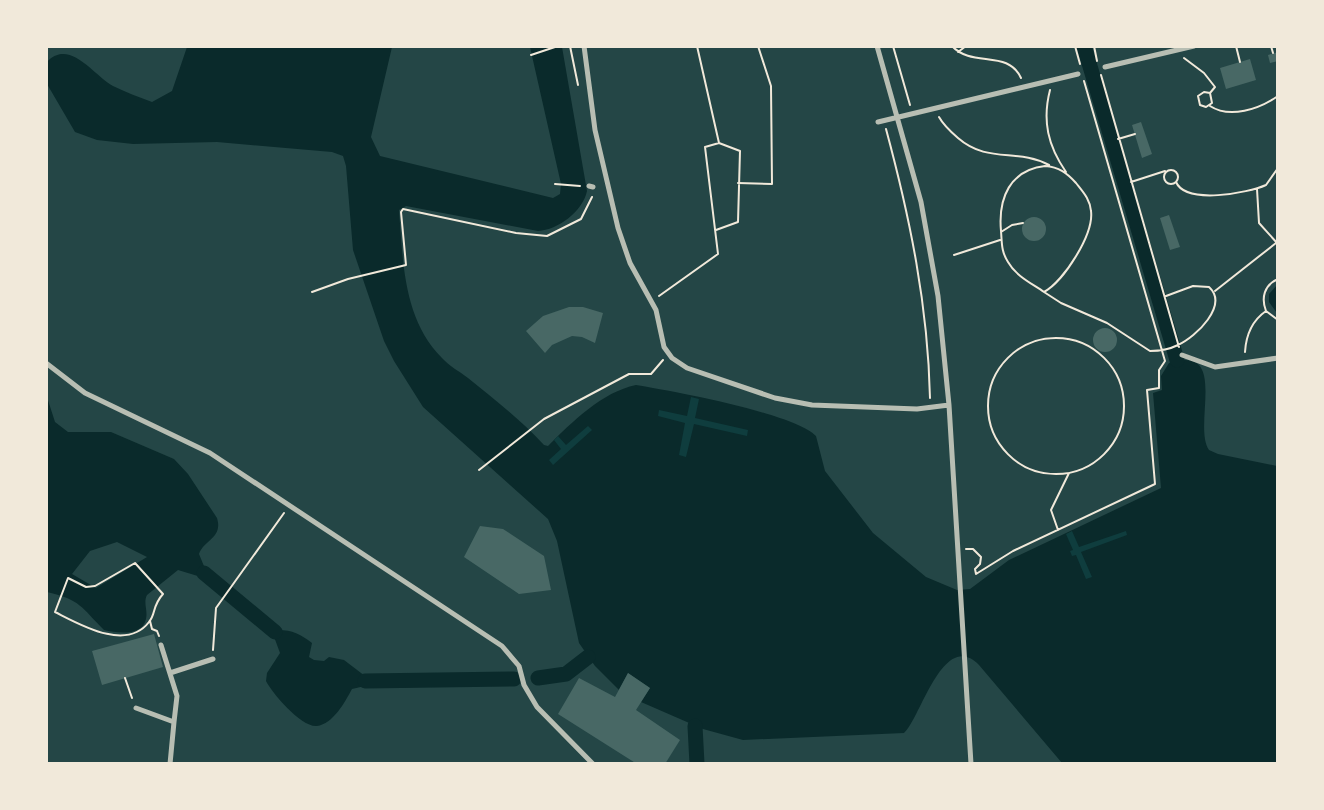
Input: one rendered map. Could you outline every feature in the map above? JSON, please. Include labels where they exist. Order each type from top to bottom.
[{"type":"street","points":[[584,46],[595,130],[613,210],[630,263],[652,301],[660,322],[664,347],[669,353],[687,368],[775,398],[812,405],[930,408],[949,405]]},
{"type":"street","points":[[876,46],[921,202],[934,267],[949,405],[970,764]]},
{"type":"street","points":[[1105,68],[1194,46]]},
{"type":"street","points":[[881,122],[1078,74]]},
{"type":"street","points":[[1182,355],[1215,367],[1278,357]]},
{"type":"street","points":[[46,363],[85,393],[210,453],[502,646],[519,666],[524,685],[537,707],[593,764]]},
{"type":"street","points":[[161,645],[177,696],[170,764]]},
{"type":"street","points":[[170,673],[213,659]]},
{"type":"street","points":[[136,708],[174,722]]},
{"type":"path","points":[[531,55],[558,46]]},
{"type":"path","points":[[570,46],[580,93]]},
{"type":"path","points":[[698,46],[719,143]]},
{"type":"path","points":[[738,183],[772,184],[771,86],[758,46]]},
{"type":"path","points":[[893,46],[912,114]]},
{"type":"path","points":[[952,46],[967,57],[1007,62],[1017,70],[1024,87]]},
{"type":"path","points":[[958,52],[966,46]]},
{"type":"path","points":[[958,550],[973,549],[979,553],[980,564],[975,569],[976,574],[1013,551],[1155,484],[1147,390],[1159,388],[1159,370],[1165,361],[1075,46]]},
{"type":"path","points":[[1094,46],[1118,139],[1165,296],[1177,345],[1182,355]]},
{"type":"path","points":[[1236,46],[1240,62]]},
{"type":"path","points":[[1271,46],[1273,53]]},
{"type":"path","points":[[1175,51],[1210,79],[1215,87],[1210,93]]},
{"type":"path","points":[[1044,292],[1064,276],[1091,219],[1089,199],[1066,172],[1055,154],[1046,127],[1045,112],[1052,81]]},
{"type":"path","points":[[1210,93],[1203,92],[1197,99],[1203,107],[1210,106],[1222,112],[1237,112],[1262,105],[1278,96]]},
{"type":"path","points":[[1210,93],[1213,100],[1210,106]]},
{"type":"path","points":[[936,108],[941,121],[972,149],[993,156],[1033,157],[1066,172]]},
{"type":"path","points":[[881,122],[908,212],[919,269],[930,408]]},
{"type":"path","points":[[1118,139],[1134,134]]},
{"type":"path","points":[[652,301],[718,255],[705,147],[719,143],[740,151],[738,222],[716,230]]},
{"type":"path","points":[[1052,166],[1037,167],[1021,173],[1007,188],[999,211],[1000,240],[1012,268],[1061,303],[1113,329],[1142,349],[1150,351],[1177,345],[1191,337],[1216,308],[1214,292],[1209,287],[1193,286],[1165,296]]},
{"type":"path","points":[[1131,182],[1173,169],[1177,172],[1176,182],[1181,190],[1198,196],[1257,189],[1266,185],[1278,168]]},
{"type":"path","points":[[1165,171],[1166,182],[1176,182]]},
{"type":"path","points":[[312,292],[348,279],[404,265],[401,212],[404,209],[516,233],[547,236],[581,219],[591,204],[591,187],[555,184]]},
{"type":"path","points":[[1214,292],[1277,244],[1259,223],[1257,189]]},
{"type":"path","points":[[1001,232],[1012,225],[1023,223]]},
{"type":"path","points":[[954,255],[1000,240]]},
{"type":"path","points":[[1278,279],[1266,288],[1263,304],[1266,311],[1278,320]]},
{"type":"path","points":[[1247,362],[1248,337],[1258,316],[1266,311]]},
{"type":"path","points":[[1058,530],[1051,510],[1069,473],[1100,458],[1112,444],[1122,420],[1123,394],[1118,377],[1096,350],[1080,342],[1064,338],[1037,339],[1022,346],[997,370],[990,387],[987,404],[989,421],[995,438],[1005,452],[1019,463],[1035,471],[1052,474],[1069,473]]},
{"type":"path","points":[[479,470],[544,419],[629,374],[651,374],[669,353]]},
{"type":"path","points":[[213,659],[216,608],[289,506]]},
{"type":"path","points":[[150,621],[139,630],[114,636],[100,634],[55,612],[68,578],[86,587],[95,586],[135,563],[163,594],[154,603],[150,621],[152,629],[157,631],[161,645]]},
{"type":"path","points":[[126,678],[136,708]]},
{"type":"shaded area","points":[[46,47],[1277,47],[1277,763],[47,763]]},
{"type":"shaded area","points":[[187,47],[392,47],[371,137],[380,156],[553,198],[560,194],[561,184],[530,47],[562,47],[587,191],[585,198],[575,212],[561,223],[538,231],[406,206],[399,210],[407,288],[419,326],[429,343],[448,364],[468,378],[544,445],[548,446],[588,409],[611,394],[636,385],[759,411],[803,427],[816,436],[825,471],[873,533],[926,577],[957,590],[970,589],[1009,560],[1161,488],[1153,393],[1162,390],[1161,376],[1169,363],[1188,360],[1199,365],[1204,375],[1206,390],[1204,423],[1209,450],[1218,454],[1277,466],[1277,763],[1062,763],[979,665],[966,657],[954,658],[944,667],[934,680],[904,733],[743,740],[703,729],[641,702],[650,688],[628,673],[619,690],[595,666],[579,643],[557,541],[548,519],[423,407],[394,361],[384,341],[353,250],[346,166],[343,156],[332,152],[217,142],[133,144],[97,140],[75,132],[47,84],[46,63],[55,56],[63,54],[81,61],[113,86],[152,102],[172,91]]},
{"type":"shaded area","points":[[1277,285],[1277,313],[1269,302],[1269,294]]},
{"type":"shaded area","points":[[46,394],[55,422],[68,432],[111,432],[174,459],[188,474],[217,518],[218,525],[216,534],[199,554],[206,571],[201,577],[178,570],[147,595],[146,619],[140,629],[122,633],[104,630],[74,601],[47,592]],"holes":[[[117,542],[147,557],[96,588],[72,574],[90,551]]]},
{"type":"shaded area","points":[[278,630],[296,633],[312,643],[309,657],[314,660],[324,661],[329,657],[344,660],[365,676],[365,686],[352,689],[338,712],[323,724],[311,725],[296,716],[266,681],[267,673],[280,653],[273,634]]},
{"type":"pier","points":[[691,397],[699,399],[695,418],[748,430],[747,436],[694,424],[686,457],[679,455],[685,423],[658,416],[659,410],[687,416]]},
{"type":"pier","points":[[588,426],[592,430],[553,465],[549,460],[561,449],[554,440],[558,436],[566,445]]},
{"type":"pier","points":[[1072,531],[1079,547],[1126,531],[1127,535],[1081,552],[1092,577],[1086,579],[1076,555],[1072,556],[1070,551],[1073,550],[1066,534]]},
{"type":"building","points":[[1278,52],[1278,61],[1270,63],[1268,55]]},
{"type":"building","points":[[1250,59],[1256,80],[1226,89],[1220,68]]},
{"type":"building","points":[[1141,122],[1152,154],[1142,158],[1132,125]]},
{"type":"building","points":[[1169,215],[1180,247],[1170,250],[1160,218]]},
{"type":"building","points":[[1034,217],[1042,221],[1046,229],[1042,237],[1034,241],[1026,237],[1022,229],[1026,221]]},
{"type":"building","points":[[569,307],[583,307],[603,313],[595,343],[582,337],[572,336],[552,345],[545,353],[526,331],[543,316]]},
{"type":"building","points":[[1105,328],[1114,331],[1117,340],[1114,349],[1105,352],[1096,349],[1093,340],[1096,331]]},
{"type":"building","points":[[480,526],[503,529],[544,556],[551,590],[519,594],[464,557]]},
{"type":"building","points":[[154,634],[163,667],[102,685],[92,651]]},
{"type":"building","points":[[628,673],[650,688],[636,710],[680,740],[665,764],[637,764],[558,714],[579,678],[615,697]]},
{"type":"waterway","points":[[1084,46],[1177,360]]},
{"type":"waterway","points":[[204,573],[275,632]]},
{"type":"waterway","points":[[538,678],[566,674],[588,657]]},
{"type":"waterway","points":[[365,681],[514,679]]},
{"type":"waterway","points":[[695,726],[697,764]]}]
